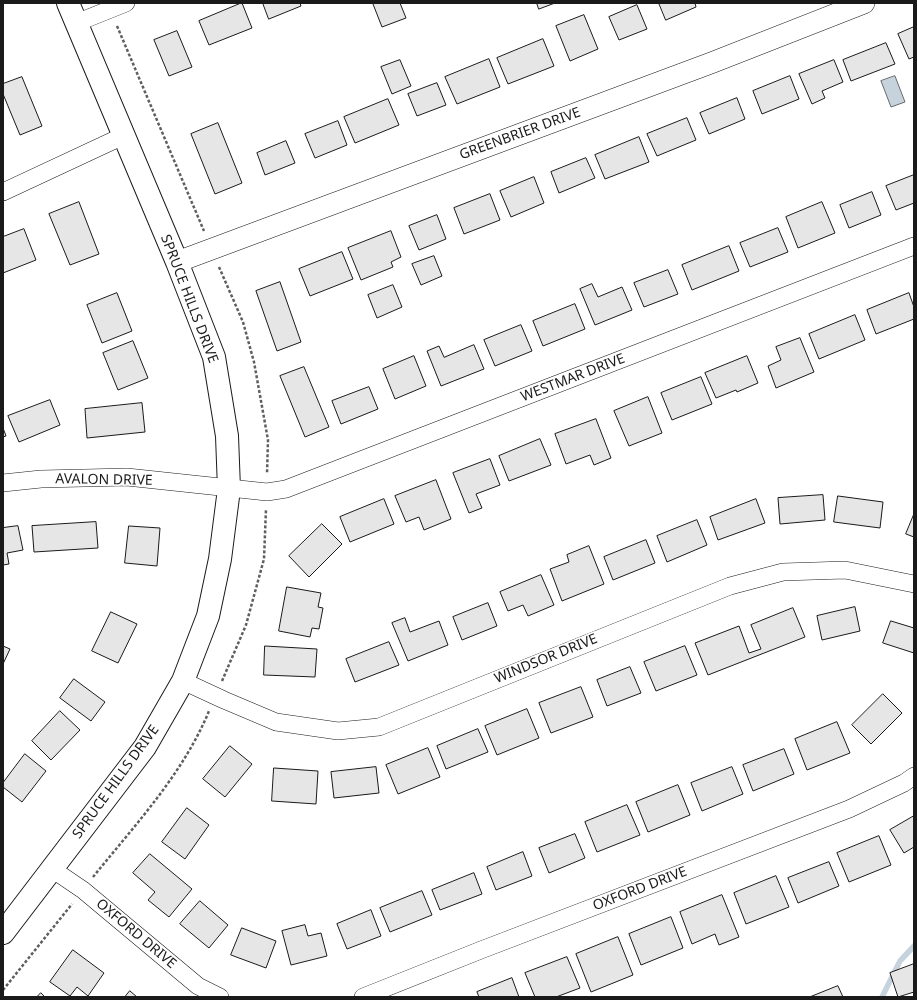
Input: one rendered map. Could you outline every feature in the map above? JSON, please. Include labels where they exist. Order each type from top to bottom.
[{"type":"main road","name":"SPRUCE HILLS DRIVE","points":[[3,933],[145,747],[183,681],[208,616],[220,558],[229,489],[226,436],[214,357],[177,262],[68,3]]},
{"type":"street","points":[[76,23],[126,3]]},
{"type":"street","name":"GREENBRIER DRIVE","points":[[177,262],[211,248],[704,66],[864,3]]},
{"type":"street","points":[[3,192],[123,136]]},
{"type":"street","name":"WESTMAR DRIVE","points":[[229,489],[267,492],[286,489],[914,246]]},
{"type":"street","name":"AVALON DRIVE","points":[[3,483],[41,479],[127,478],[229,489]]},
{"type":"street","name":"WINDSOR DRIVE","points":[[183,681],[276,722],[338,731],[379,727],[730,586],[783,572],[844,570],[914,584]]},
{"type":"street","name":"OXFORD DRIVE","points":[[363,997],[481,950],[849,809],[904,783],[914,776]]},
{"type":"street","name":"OXFORD DRIVE","points":[[52,869],[83,890],[198,986],[220,997]]},
{"type":"path","points":[[3,990],[172,779],[202,728],[246,625],[264,559],[268,440],[254,362],[243,322],[110,9]]},
{"type":"shaded area","points":[[895,76],[905,102],[891,107],[881,81]]},
{"type":"building","points":[[242,3],[252,28],[209,45],[199,21]]},
{"type":"building","points":[[263,3],[300,3],[301,6],[269,19]]},
{"type":"building","points":[[400,3],[406,18],[382,27],[373,4]]},
{"type":"building","points":[[537,3],[555,3],[539,9]]},
{"type":"building","points":[[659,3],[695,3],[696,7],[666,20]]},
{"type":"building","points":[[637,5],[647,29],[619,40],[609,17]]},
{"type":"building","points":[[584,15],[598,49],[570,61],[556,26]]},
{"type":"building","points":[[914,27],[914,57],[909,59],[898,34]]},
{"type":"building","points":[[177,31],[192,67],[169,76],[154,40]]},
{"type":"building","points":[[543,39],[554,66],[508,84],[497,58]]},
{"type":"building","points":[[886,43],[895,64],[851,81],[843,60]]},
{"type":"building","points":[[489,59],[500,87],[457,104],[445,77]]},
{"type":"building","points":[[400,60],[411,86],[392,94],[381,67]]},
{"type":"building","points":[[834,60],[843,82],[822,91],[825,98],[812,104],[799,74]]},
{"type":"building","points":[[790,76],[799,99],[762,114],[753,91]]},
{"type":"building","points":[[22,77],[42,126],[20,135],[3,94],[3,84]]},
{"type":"building","points":[[437,83],[446,105],[417,116],[408,94]]},
{"type":"building","points":[[737,98],[745,119],[709,134],[700,113]]},
{"type":"building","points":[[388,99],[399,125],[355,143],[344,117]]},
{"type":"building","points":[[687,118],[696,140],[657,156],[647,134]]},
{"type":"building","points":[[338,121],[347,145],[315,158],[305,134]]},
{"type":"building","points":[[218,123],[242,183],[215,194],[191,134]]},
{"type":"building","points":[[639,137],[649,162],[605,179],[595,155]]},
{"type":"building","points":[[286,141],[295,163],[265,175],[257,153]]},
{"type":"building","points":[[586,158],[595,178],[559,193],[551,172]]},
{"type":"building","points":[[914,175],[914,203],[896,210],[886,186]]},
{"type":"building","points":[[534,177],[544,203],[511,217],[500,191]]},
{"type":"building","points":[[872,192],[881,215],[849,228],[840,205]]},
{"type":"building","points":[[490,194],[500,220],[464,234],[454,208]]},
{"type":"building","points":[[79,202],[99,254],[70,265],[49,214]]},
{"type":"building","points":[[822,202],[835,233],[798,248],[786,217]]},
{"type":"building","points":[[437,215],[446,239],[419,250],[409,226]]},
{"type":"building","points":[[778,228],[788,252],[750,267],[740,243]]},
{"type":"building","points":[[24,229],[36,260],[3,273],[3,237]]},
{"type":"building","points":[[391,231],[401,257],[391,262],[393,267],[361,280],[348,248]]},
{"type":"building","points":[[729,246],[739,271],[692,290],[682,265]]},
{"type":"building","points":[[342,252],[353,279],[310,296],[299,269]]},
{"type":"building","points":[[434,256],[442,276],[421,285],[412,264]]},
{"type":"building","points":[[668,270],[678,294],[644,307],[634,283]]},
{"type":"building","points":[[280,282],[301,342],[277,351],[256,291]]},
{"type":"building","points":[[592,284],[598,297],[622,287],[632,310],[595,325],[580,289]]},
{"type":"building","points":[[393,285],[402,307],[377,318],[368,295]]},
{"type":"building","points":[[117,293],[132,331],[102,343],[87,305]]},
{"type":"building","points":[[909,293],[914,307],[914,319],[876,334],[867,310]]},
{"type":"building","points":[[575,304],[585,329],[543,346],[533,321]]},
{"type":"building","points":[[855,315],[865,340],[819,359],[809,334]]},
{"type":"building","points":[[521,325],[532,351],[495,366],[484,340]]},
{"type":"building","points":[[800,338],[814,372],[776,388],[768,366],[781,360],[776,347]]},
{"type":"building","points":[[133,341],[148,378],[118,390],[103,353]]},
{"type":"building","points":[[474,345],[484,369],[441,386],[427,351],[439,346],[444,357]]},
{"type":"building","points":[[414,356],[426,386],[395,399],[383,369]]},
{"type":"building","points":[[747,356],[758,383],[737,392],[736,390],[716,398],[705,373]]},
{"type":"building","points":[[304,367],[329,427],[305,437],[280,376]]},
{"type":"building","points":[[701,377],[712,404],[672,420],[661,393]]},
{"type":"building","points":[[369,387],[378,409],[341,424],[332,401]]},
{"type":"building","points":[[648,397],[662,433],[629,446],[614,411]]},
{"type":"building","points":[[50,400],[60,425],[19,442],[8,416]]},
{"type":"building","points":[[142,403],[145,432],[87,438],[85,409]]},
{"type":"building","points":[[596,419],[611,458],[594,465],[590,455],[566,464],[555,434]]},
{"type":"building","points":[[3,428],[6,436],[3,437]]},
{"type":"building","points":[[540,439],[551,465],[509,481],[499,456]]},
{"type":"building","points":[[490,459],[500,485],[476,494],[482,508],[469,513],[453,473]]},
{"type":"building","points":[[436,480],[451,519],[424,530],[419,517],[406,522],[395,496]]},
{"type":"building","points":[[823,495],[825,520],[780,524],[778,498]]},
{"type":"building","points":[[838,496],[883,502],[880,528],[834,522]]},
{"type":"building","points":[[384,499],[394,524],[350,542],[340,517]]},
{"type":"building","points":[[756,499],[765,523],[718,540],[710,517]]},
{"type":"building","points":[[914,514],[914,537],[906,534]]},
{"type":"building","points":[[697,520],[707,545],[667,562],[657,536]]},
{"type":"building","points":[[96,522],[98,548],[34,552],[32,526]]},
{"type":"building","points":[[322,524],[342,544],[309,577],[289,556]]},
{"type":"building","points":[[18,526],[23,550],[7,553],[9,564],[3,565],[3,528]]},
{"type":"building","points":[[129,526],[160,528],[157,566],[125,563]]},
{"type":"building","points":[[646,540],[655,563],[613,580],[604,557]]},
{"type":"building","points":[[589,546],[604,584],[562,601],[550,569],[569,562],[567,555]]},
{"type":"building","points":[[541,575],[554,605],[528,616],[523,605],[508,611],[500,592]]},
{"type":"building","points":[[287,587],[321,593],[318,607],[323,608],[319,629],[312,628],[310,637],[279,631]]},
{"type":"building","points":[[488,603],[497,626],[462,640],[453,617]]},
{"type":"building","points":[[855,607],[860,631],[822,640],[817,616]]},
{"type":"building","points":[[793,608],[805,637],[708,675],[695,643],[739,626],[749,653],[761,649],[751,625]]},
{"type":"building","points":[[111,612],[137,624],[118,663],[92,651]]},
{"type":"building","points":[[405,618],[410,632],[439,621],[448,645],[408,661],[392,623]]},
{"type":"building","points":[[891,621],[914,628],[914,653],[883,643]]},
{"type":"building","points":[[389,642],[399,665],[355,682],[346,659]]},
{"type":"building","points":[[3,646],[10,649],[3,664]]},
{"type":"building","points":[[265,646],[317,649],[315,677],[264,675]]},
{"type":"building","points":[[685,646],[697,675],[656,691],[644,662]]},
{"type":"building","points":[[630,667],[641,693],[607,706],[597,680]]},
{"type":"building","points":[[74,679],[105,702],[91,721],[60,698]]},
{"type":"building","points":[[581,687],[593,717],[551,733],[539,703]]},
{"type":"building","points":[[883,694],[902,713],[871,744],[852,725]]},
{"type":"building","points":[[527,709],[539,738],[497,755],[485,726]]},
{"type":"building","points":[[60,711],[80,730],[51,760],[32,741]]},
{"type":"building","points":[[837,722],[850,753],[807,770],[795,739]]},
{"type":"building","points":[[478,729],[488,752],[446,769],[437,746]]},
{"type":"building","points":[[230,746],[252,764],[225,797],[203,779]]},
{"type":"building","points":[[428,748],[440,777],[398,794],[386,765]]},
{"type":"building","points":[[784,749],[794,774],[753,791],[743,765]]},
{"type":"building","points":[[25,754],[46,771],[22,802],[3,787],[3,783]]},
{"type":"building","points":[[376,767],[379,793],[334,798],[331,772]]},
{"type":"building","points":[[732,767],[743,794],[702,811],[691,783]]},
{"type":"building","points":[[274,768],[318,771],[316,804],[272,801]]},
{"type":"building","points":[[678,785],[690,815],[648,832],[636,802]]},
{"type":"building","points":[[627,805],[640,835],[597,852],[585,822]]},
{"type":"building","points":[[187,808],[209,825],[185,859],[162,842]]},
{"type":"building","points":[[914,816],[914,847],[904,853],[890,830]]},
{"type":"building","points":[[575,834],[585,858],[549,873],[539,848]]},
{"type":"building","points":[[879,836],[891,865],[849,882],[837,853]]},
{"type":"building","points":[[523,852],[532,876],[496,890],[487,867]]},
{"type":"building","points":[[150,854],[192,889],[169,917],[148,900],[155,892],[133,873]]},
{"type":"building","points":[[829,862],[839,886],[798,903],[788,878]]},
{"type":"building","points":[[474,873],[482,894],[440,910],[432,890]]},
{"type":"building","points":[[776,876],[789,907],[746,924],[734,893]]},
{"type":"building","points":[[422,891],[432,915],[390,932],[380,908]]},
{"type":"building","points":[[722,895],[739,937],[719,945],[715,934],[692,944],[680,912]]},
{"type":"building","points":[[200,901],[228,925],[209,948],[180,924]]},
{"type":"building","points":[[371,910],[381,936],[347,949],[337,924]]},
{"type":"building","points":[[671,917],[683,948],[641,965],[629,934]]},
{"type":"building","points":[[305,925],[308,936],[321,933],[327,956],[291,965],[282,931]]},
{"type":"building","points":[[242,928],[276,941],[266,968],[231,955]]},
{"type":"building","points":[[618,937],[633,975],[591,992],[576,954]]},
{"type":"building","points":[[73,950],[104,973],[88,996],[77,987],[70,996],[50,982]]},
{"type":"building","points":[[567,957],[580,988],[556,997],[535,997],[525,973]]},
{"type":"building","points":[[914,964],[914,992],[898,997],[890,973]]},
{"type":"building","points":[[512,978],[519,997],[479,997],[477,992]]},
{"type":"building","points":[[838,986],[843,997],[810,997]]},
{"type":"building","points":[[130,991],[137,997],[125,997]]},
{"type":"building","points":[[41,993],[45,997],[37,997]]},
{"type":"waterway","points":[[882,997],[900,961],[914,946]]}]
